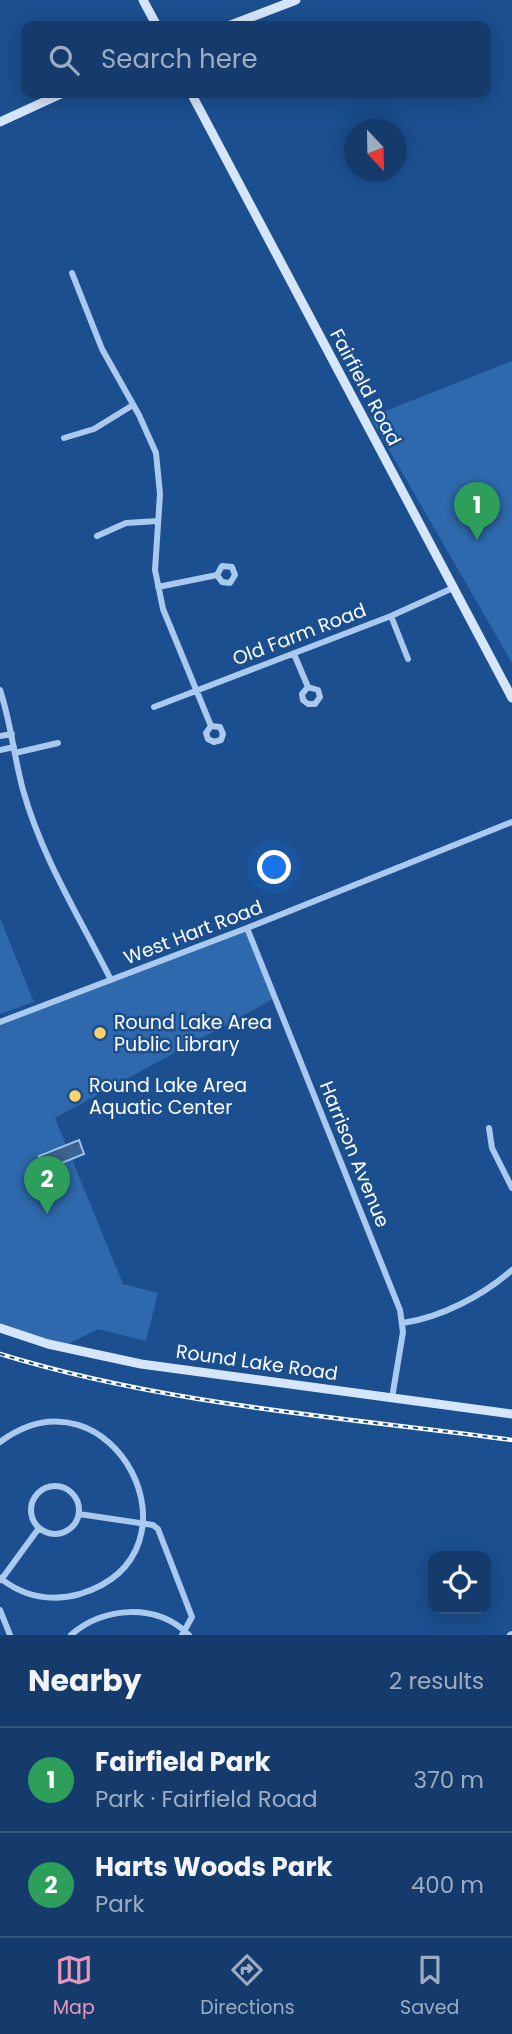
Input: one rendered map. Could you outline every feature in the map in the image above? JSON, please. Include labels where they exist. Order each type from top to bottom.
[{"type":"street","points":[[143,0],[154,21]]},
{"type":"street","points":[[241,21],[296,0]]},
{"type":"street","points":[[0,122],[52,98]]},
{"type":"street","name":"Fairfield Road","points":[[194,98],[512,698]]},
{"type":"street","points":[[72,273],[98,341],[149,434],[158,464],[160,494],[155,570],[158,587],[163,609],[211,726]]},
{"type":"street","points":[[64,438],[94,429],[133,405]]},
{"type":"street","points":[[97,536],[125,523],[158,521]]},
{"type":"street","points":[[158,587],[217,575]]},
{"type":"street","name":"Old Farm Road","points":[[154,707],[294,654],[455,587]]},
{"type":"street","points":[[391,615],[408,659]]},
{"type":"street","points":[[294,654],[308,687]]},
{"type":"street","points":[[0,690],[23,790],[70,907],[88,934],[111,981]]},
{"type":"street","points":[[0,736],[12,734]]},
{"type":"street","points":[[0,750],[58,743]]},
{"type":"street","name":"West Hart Road","points":[[0,1022],[247,929],[512,822]]},
{"type":"street","name":"Harrison Avenue","points":[[247,929],[382,1261],[403,1323],[392,1398]]},
{"type":"street","points":[[489,1128],[492,1148],[512,1188]]},
{"type":"street","points":[[403,1323],[418,1321],[468,1300],[512,1270]]},
{"type":"street","name":"Round Lake Road","points":[[0,1328],[48,1344],[141,1364],[512,1414]]},
{"type":"street","points":[[1,1439],[37,1425],[53,1423],[87,1429],[124,1455],[134,1473],[141,1490],[143,1524],[127,1561],[102,1584],[84,1593],[47,1598],[29,1595],[0,1580],[39,1528]]},
{"type":"street","points":[[47,1487],[64,1488],[76,1498],[79,1514],[72,1527],[60,1534],[39,1528],[31,1514],[31,1505],[34,1497],[47,1487]]},
{"type":"street","points":[[71,1635],[94,1619],[133,1612],[168,1620],[185,1634],[192,1618],[158,1529],[143,1524],[79,1514]]},
{"type":"street","points":[[0,1610],[10,1635]]},
{"type":"shaded area","points":[[512,361],[512,663],[370,417]]},
{"type":"shaded area","points":[[0,918],[34,1002],[0,1014]]},
{"type":"shaded area","points":[[247,929],[275,998],[55,1118],[123,1284],[158,1293],[146,1341],[98,1329],[62,1347],[0,1324],[0,1023]]},
{"type":"shaded area","points":[[79,1140],[84,1154],[59,1164],[63,1176],[49,1181],[39,1156]]},
{"type":"railway","points":[[0,1354],[126,1386],[190,1398],[512,1440]]},
{"type":"place","name":"Fairfield Park","points":[[477,540]]},
{"type":"place","name":"Round Lake Area Public Library","points":[[100,1033]]},
{"type":"place","name":"Round Lake Area Aquatic Center","points":[[75,1096]]},
{"type":"place","name":"Harts Woods Park","points":[[47,1214]]}]
